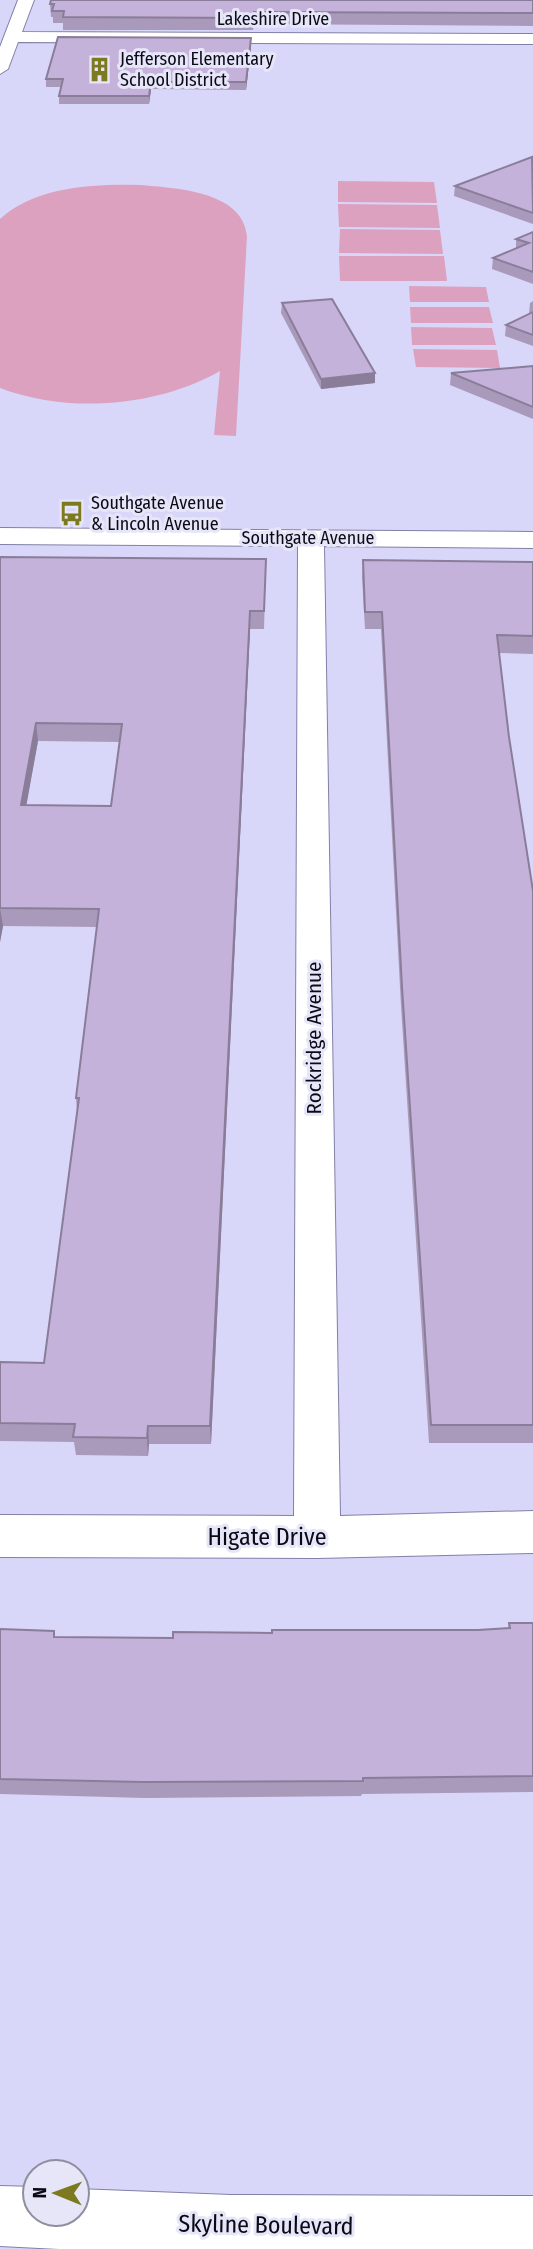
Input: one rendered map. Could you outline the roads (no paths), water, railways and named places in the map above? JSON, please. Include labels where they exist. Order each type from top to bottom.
[{"type":"street","points":[[0,69],[26,0]]},
{"type":"street","name":"Lakeshire Drive","points":[[12,37],[533,39]]},
{"type":"street","name":"Southgate Avenue","points":[[0,536],[533,540]]},
{"type":"street","name":"Rockridge Avenue","points":[[311,538],[317,1537]]},
{"type":"street","name":"Higate Drive","points":[[0,1535],[317,1537],[533,1532]]},
{"type":"street","name":"Skyline Boulevard","points":[[0,2216],[231,2226],[533,2227]]},
{"type":"place","name":"Jefferson Elementary School District","points":[[100,69]]},
{"type":"place","name":"Southgate Avenue & Lincoln Avenue","points":[[71,513]]}]
